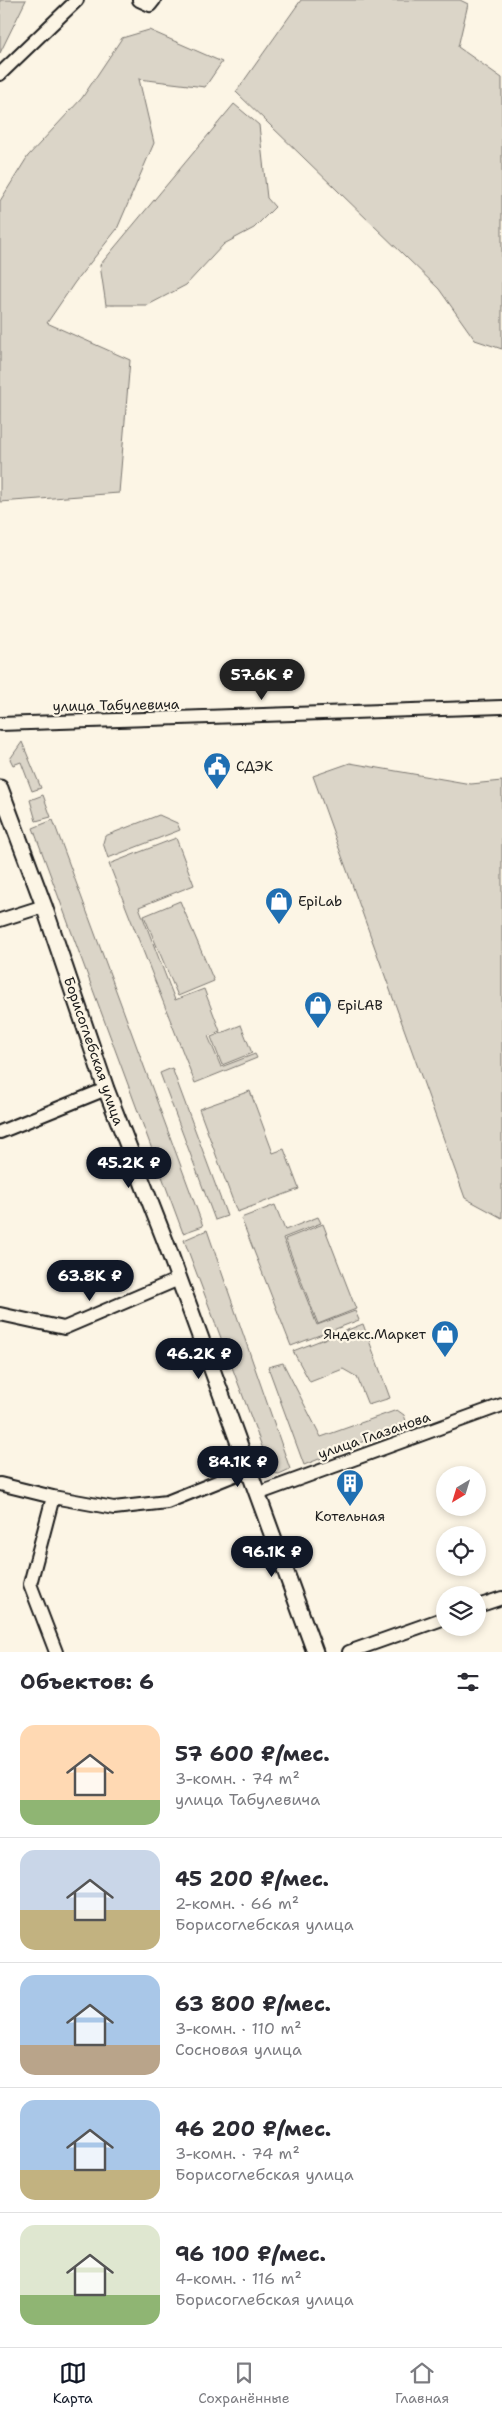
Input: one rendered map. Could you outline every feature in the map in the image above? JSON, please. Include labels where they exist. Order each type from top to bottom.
[{"type":"street","points":[[0,74],[77,0]]},
{"type":"street","points":[[139,0],[150,4],[154,0]]},
{"type":"street","name":"улица Табулевича","points":[[0,724],[502,707]]},
{"type":"street","name":"Борисоглебская улица","points":[[0,788],[44,906],[106,1089],[179,1279],[247,1470],[315,1652]]},
{"type":"street","points":[[0,920],[44,906]]},
{"type":"street","points":[[0,1132],[106,1089]]},
{"type":"street","points":[[0,1314],[64,1328],[179,1279]]},
{"type":"street","name":"улица Глазанова","points":[[257,1494],[502,1405]]},
{"type":"street","points":[[0,1484],[53,1497],[114,1508],[166,1502],[247,1470]]},
{"type":"street","points":[[53,1497],[30,1584],[56,1652]]},
{"type":"street","points":[[486,1603],[502,1598]]},
{"type":"street","points":[[349,1652],[436,1621]]},
{"type":"shaded area","points":[[0,0],[26,0],[0,53]]},
{"type":"shaded area","points":[[301,0],[460,0],[468,4],[458,47],[502,78],[502,349],[475,340],[439,289],[236,92]]},
{"type":"shaded area","points":[[149,30],[222,62],[205,87],[139,79],[154,143],[117,229],[75,282],[47,323],[130,360],[119,493],[0,502],[0,201],[28,156],[82,98],[122,38]]},
{"type":"shaded area","points":[[234,104],[259,125],[267,198],[275,207],[254,228],[224,244],[186,285],[148,305],[106,305],[100,265]]},
{"type":"shaded area","points":[[22,742],[41,788],[32,791],[21,762],[13,765],[10,759]]},
{"type":"shaded area","points":[[350,763],[471,784],[502,781],[502,1218],[465,1198],[313,776]]},
{"type":"shaded area","points":[[43,795],[51,817],[36,821],[30,800]]},
{"type":"shaded area","points":[[159,815],[177,823],[180,830],[108,858],[103,843],[105,836]]},
{"type":"shaded area","points":[[53,820],[203,1226],[183,1233],[33,828]]},
{"type":"shaded area","points":[[176,838],[194,885],[139,907],[175,1000],[204,989],[220,1031],[208,1036],[221,1067],[255,1054],[257,1058],[195,1083],[109,864]]},
{"type":"shaded area","points":[[180,901],[214,981],[178,996],[144,916]]},
{"type":"shaded area","points":[[241,1025],[252,1053],[222,1065],[211,1037]]},
{"type":"shaded area","points":[[172,1068],[227,1216],[215,1220],[160,1073]]},
{"type":"shaded area","points":[[250,1091],[273,1153],[284,1149],[299,1189],[237,1212],[199,1109]]},
{"type":"shaded area","points":[[275,1205],[285,1230],[318,1217],[321,1223],[283,1238],[317,1325],[355,1311],[359,1320],[291,1346],[241,1218]]},
{"type":"shaded area","points":[[323,1224],[356,1309],[318,1324],[285,1239]]},
{"type":"shaded area","points":[[207,1230],[290,1469],[279,1474],[272,1473],[184,1240]]},
{"type":"shaded area","points":[[363,1324],[390,1398],[368,1405],[357,1377],[343,1369],[310,1382],[293,1351]]},
{"type":"shaded area","points":[[283,1363],[321,1437],[397,1410],[404,1415],[407,1424],[304,1465],[268,1367]]},
{"type":"place","name":"СДЭК","points":[[217,790]]},
{"type":"place","name":"EpiLab","points":[[279,925]]},
{"type":"place","name":"EpiLAB","points":[[318,1029]]},
{"type":"place","name":"Яндекс.Маркет","points":[[445,1358]]},
{"type":"place","name":"Котельная","points":[[350,1507]]}]
